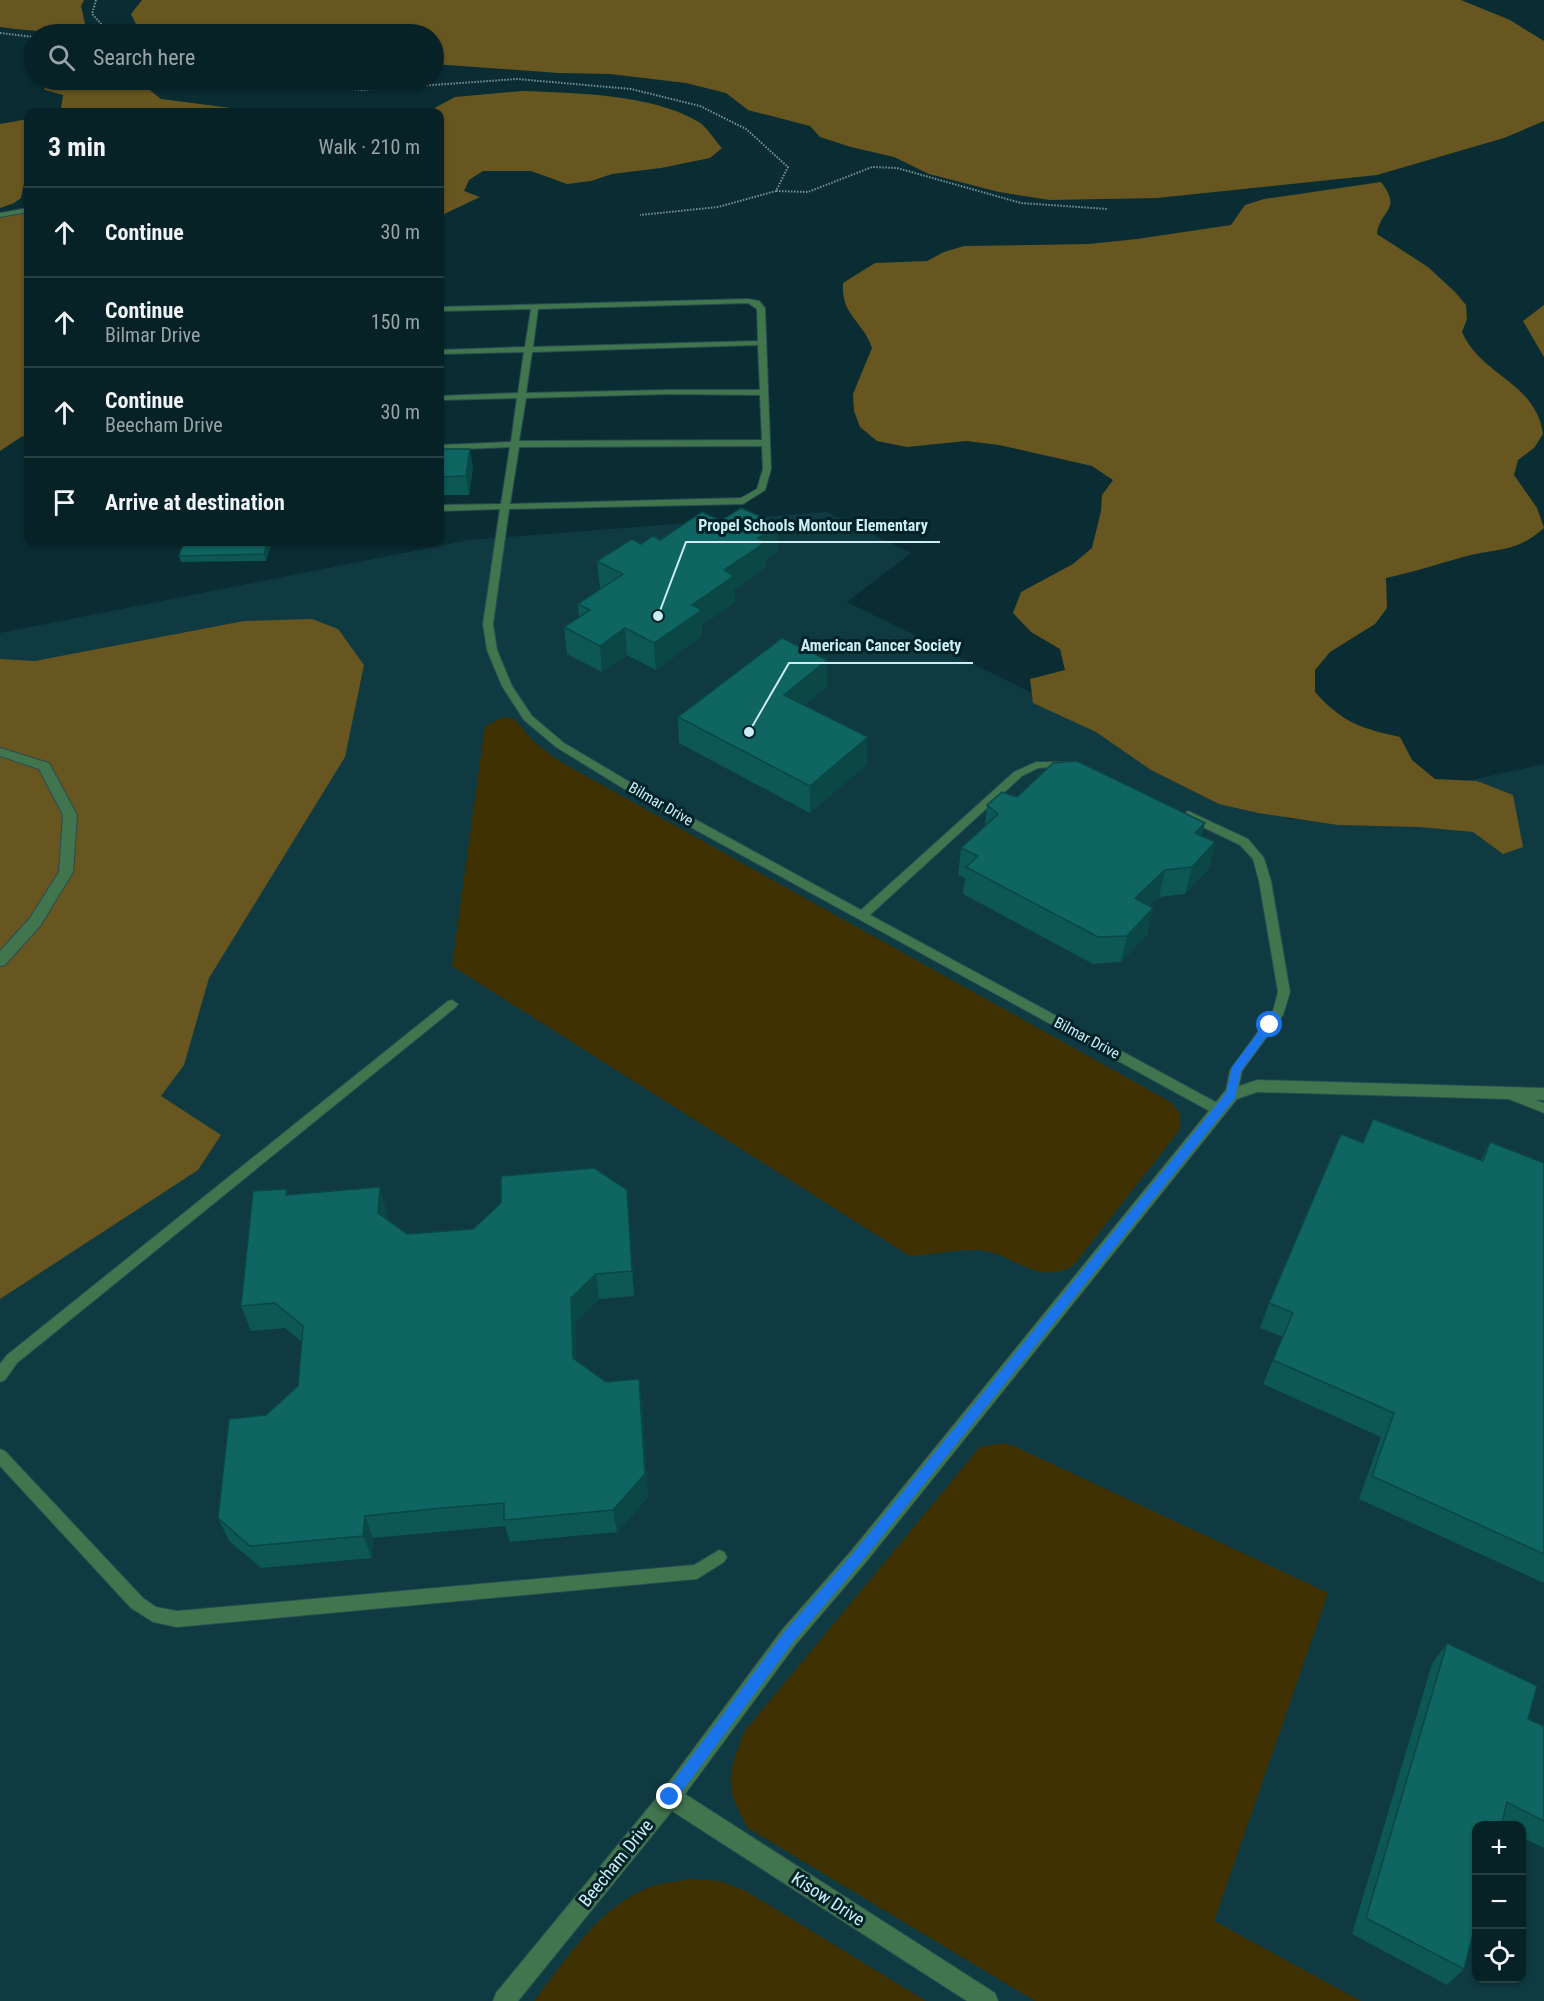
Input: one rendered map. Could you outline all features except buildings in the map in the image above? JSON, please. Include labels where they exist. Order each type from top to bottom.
[{"type":"street","points":[[0,752],[44,766],[70,815],[66,872],[35,922],[0,962]]},
{"type":"street","points":[[1219,1110],[1231,1095],[1257,1086],[1544,1094]]},
{"type":"street","name":"Beecham Drive","points":[[504,2001],[670,1797],[789,1637],[859,1556],[1219,1110]]},
{"type":"street","name":"Kisow Drive","points":[[670,1797],[987,2001]]},
{"type":"lane","points":[[0,215],[24,211]]},
{"type":"lane","points":[[444,309],[748,301],[756,303],[761,308],[767,469],[761,490],[743,501],[444,508]]},
{"type":"lane","name":"Bilmar Drive","points":[[535,306],[488,624],[492,650],[507,686],[528,718],[560,745],[656,803],[1219,1110]]},
{"type":"lane","points":[[444,352],[762,343]]},
{"type":"lane","points":[[444,398],[669,392],[764,393]]},
{"type":"lane","points":[[444,447],[514,444],[766,443]]},
{"type":"lane","points":[[862,916],[1018,774],[1036,765],[1060,763],[1076,766]]},
{"type":"lane","points":[[1182,812],[1244,842],[1258,858],[1265,881],[1284,992],[1279,1012],[1236,1070],[1231,1095]]},
{"type":"lane","points":[[0,1376],[12,1359],[452,1004]]},
{"type":"lane","points":[[1507,1094],[1544,1108]]},
{"type":"lane","points":[[0,1456],[137,1603],[153,1614],[177,1620],[697,1572],[719,1557]]},
{"type":"path","points":[[96,0],[92,14],[101,24]]},
{"type":"path","points":[[0,33],[24,36]]},
{"type":"path","points":[[444,84],[517,79],[631,89],[700,106],[746,129],[788,167],[776,191]]},
{"type":"path","points":[[640,215],[718,207],[776,191],[808,192],[872,167],[897,168],[1022,203],[1108,209]]},
{"type":"shaded area","points":[[0,0],[84,0],[81,6],[85,24],[24,24],[24,30],[0,27]]},
{"type":"shaded area","points":[[142,0],[1461,0],[1510,20],[1544,41],[1544,121],[1504,138],[1377,175],[1157,198],[1050,200],[999,192],[929,174],[894,157],[820,137],[810,126],[748,110],[726,93],[686,83],[610,74],[558,73],[444,65],[444,24],[136,24],[131,14]]},
{"type":"shaded area","points":[[45,90],[150,90],[161,99],[231,108],[61,108],[63,95]]},
{"type":"shaded area","points":[[522,91],[635,100],[658,105],[701,123],[722,148],[710,158],[567,184],[531,171],[483,171],[469,180],[464,191],[480,197],[444,214],[444,108],[434,108],[455,97]]},
{"type":"shaded area","points":[[24,120],[24,183],[21,198],[0,208],[0,124]]},
{"type":"shaded area","points":[[1381,182],[1390,199],[1390,205],[1377,234],[1428,267],[1455,292],[1466,305],[1467,319],[1462,332],[1471,347],[1519,390],[1530,402],[1538,416],[1543,434],[1534,448],[1518,460],[1514,475],[1537,508],[1544,528],[1526,541],[1510,548],[1471,555],[1386,578],[1387,608],[1375,624],[1330,652],[1315,670],[1315,692],[1334,711],[1353,723],[1400,737],[1412,760],[1435,779],[1477,781],[1513,795],[1523,847],[1503,854],[1473,832],[1420,827],[1338,825],[1258,813],[1219,804],[1151,770],[1096,732],[1033,703],[1030,679],[1065,670],[1060,649],[1031,632],[1013,613],[1021,592],[1073,564],[1092,548],[1101,511],[1102,495],[1113,480],[1092,466],[999,445],[966,441],[907,447],[877,441],[860,427],[854,411],[853,394],[872,348],[845,303],[843,283],[875,263],[927,261],[944,252],[964,246],[1089,244],[1231,225],[1245,205],[1264,199]]},
{"type":"shaded area","points":[[24,212],[24,436],[0,451],[0,217]]},
{"type":"shaded area","points":[[1544,305],[1544,357],[1523,321]]},
{"type":"shaded area","points":[[827,512],[911,553],[847,602],[1291,820],[1544,764],[1544,2001],[0,2001],[0,633],[469,540]]},
{"type":"shaded area","points":[[312,619],[338,629],[364,665],[345,757],[209,978],[184,1065],[161,1096],[221,1135],[198,1170],[0,1299],[0,659],[35,661],[244,621]]},
{"type":"shaded area","points":[[505,717],[514,719],[534,742],[556,759],[1169,1101],[1180,1115],[1178,1132],[1073,1266],[1048,1273],[1028,1268],[997,1254],[977,1250],[910,1256],[452,966],[485,726]]},
{"type":"shaded area","points":[[1004,1443],[1328,1593],[1214,1921],[1361,2001],[1035,2001],[748,1828],[735,1802],[731,1781],[731,1771],[744,1732],[980,1447]]},
{"type":"shaded area","points":[[689,1879],[720,1881],[746,1891],[926,2001],[534,2001],[586,1934],[616,1906],[653,1886]]},
{"type":"place","name":"Propel Schools Montour Elementary","points":[[658,616]]},
{"type":"place","name":"American Cancer Society","points":[[749,732]]},
{"type":"route","points":[[670,1797],[789,1637],[859,1556],[1231,1095],[1236,1070],[1270,1025]]}]
